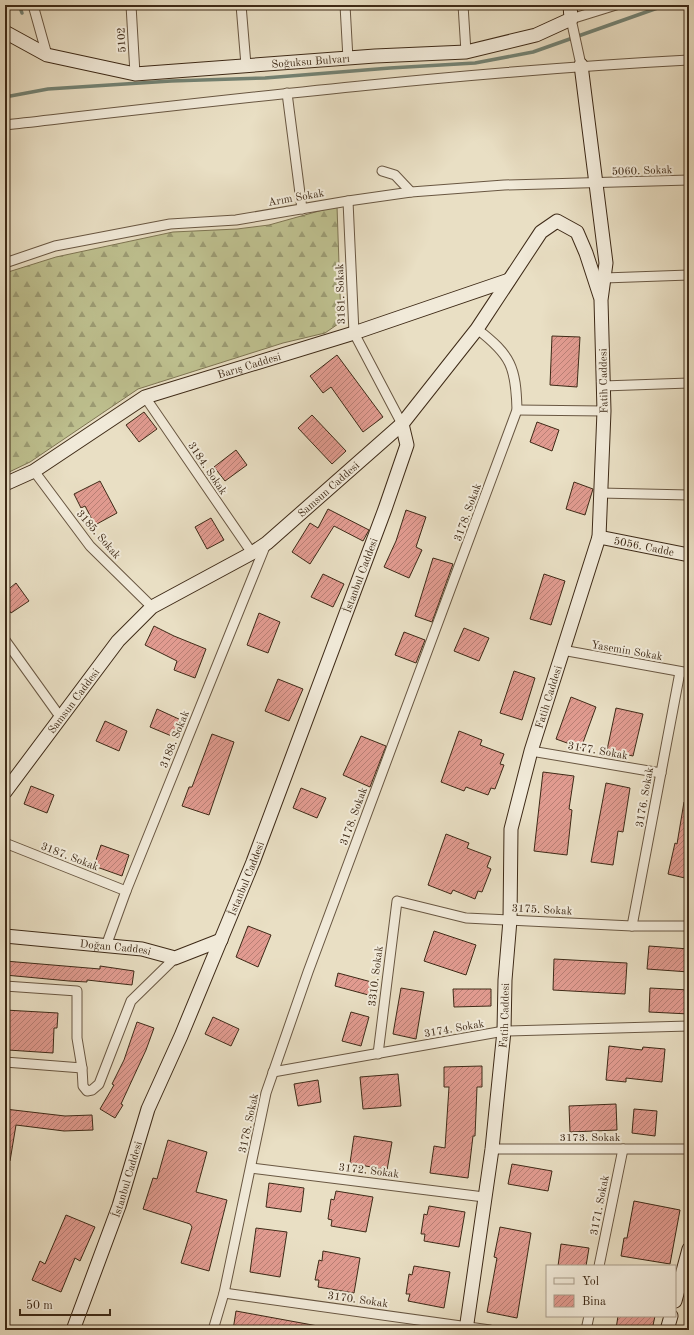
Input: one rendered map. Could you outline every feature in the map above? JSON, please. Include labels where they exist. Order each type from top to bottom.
[{"type":"street","points":[[33,5],[47,55]]},
{"type":"street","name":"5102","points":[[131,5],[135,74]]},
{"type":"street","points":[[240,5],[246,65]]},
{"type":"street","points":[[345,5],[348,59]]},
{"type":"street","points":[[463,5],[466,52]]},
{"type":"street","points":[[570,5],[572,24],[581,66]]},
{"type":"street","points":[[572,24],[616,5]]},
{"type":"street","name":"Soğuksu Bulvarı","points":[[5,32],[47,55],[135,74],[375,56],[466,52],[536,35],[572,24]]},
{"type":"street","points":[[5,124],[287,93],[581,66],[689,60]]},
{"type":"street","name":"Fatih Caddesi","points":[[466,1328],[492,1150],[504,1031],[505,980],[510,920],[511,829],[531,751],[599,537],[604,411],[601,300],[606,263],[581,66]]},
{"type":"street","points":[[287,93],[302,208]]},
{"type":"street","points":[[382,171],[395,175],[411,192]]},
{"type":"street","name":"5060. Sokak","points":[[596,184],[689,180]]},
{"type":"street","name":"Arım Sokak","points":[[5,263],[55,246],[111,234],[170,224],[236,220],[348,200],[411,192],[504,185],[596,184]]},
{"type":"street","name":"3181. Sokak","points":[[348,200],[354,333],[402,424]]},
{"type":"street","name":"Samsun Caddesi","points":[[5,792],[118,641],[152,607],[252,553],[267,543],[402,424],[477,329],[541,232],[557,221],[576,232],[586,253],[601,300]]},
{"type":"street","points":[[604,278],[689,275]]},
{"type":"street","name":"Barış Caddesi","points":[[5,484],[34,471],[145,397],[354,333],[509,280]]},
{"type":"street","name":"3178. Sokak","points":[[213,1330],[224,1293],[266,1093],[308,972],[518,410],[515,374],[507,356],[494,342],[477,329]]},
{"type":"street","points":[[603,386],[689,383]]},
{"type":"street","name":"3184. Sokak","points":[[145,397],[252,553]]},
{"type":"street","points":[[518,410],[604,411]]},
{"type":"street","name":"İstanbul Caddesi","points":[[73,1330],[119,1206],[148,1109],[181,1036],[266,829],[385,509],[407,446],[402,424]]},
{"type":"street","name":"3185. Sokak","points":[[34,471],[90,546],[152,607]]},
{"type":"street","points":[[600,494],[689,495]]},
{"type":"street","name":"5056. Cadde","points":[[599,537],[689,555]]},
{"type":"street","name":"3188. Sokak","points":[[106,946],[126,891],[267,543]]},
{"type":"street","points":[[5,640],[61,718]]},
{"type":"street","name":"Yasemin Sokak","points":[[562,650],[684,672]]},
{"type":"street","name":"3176. Sokak","points":[[632,926],[660,773],[684,672]]},
{"type":"street","name":"3177. Sokak","points":[[531,751],[660,773]]},
{"type":"street","name":"3187. Sokak","points":[[5,843],[126,891]]},
{"type":"street","name":"3175. Sokak","points":[[396,901],[466,918],[632,926],[689,926]]},
{"type":"street","name":"3310. Sokak","points":[[378,1054],[396,901]]},
{"type":"street","name":"Doğan Caddesi","points":[[5,936],[142,949],[175,958]]},
{"type":"street","points":[[5,986],[77,991],[77,1038],[82,1068],[83,1086],[87,1091],[92,1090],[99,1084],[131,1001],[175,958],[221,940]]},
{"type":"street","name":"3174. Sokak","points":[[273,1072],[504,1031],[689,1026]]},
{"type":"street","points":[[5,1062],[82,1068]]},
{"type":"street","name":"3171. Sokak","points":[[599,1265],[623,1149]]},
{"type":"street","name":"3173. Sokak","points":[[492,1150],[689,1149]]},
{"type":"street","name":"3172. Sokak","points":[[251,1168],[484,1197]]},
{"type":"street","points":[[676,1297],[689,1249]]},
{"type":"street","name":"3170. Sokak","points":[[224,1293],[466,1328],[490,1330]]},
{"type":"street","points":[[586,1330],[589,1317]]},
{"type":"street","points":[[667,1330],[671,1317]]},
{"type":"green space","points":[[337,206],[341,322],[325,333],[283,343],[138,389],[30,462],[5,474],[5,273],[56,257],[173,232],[237,229],[269,225]]},
{"type":"building","points":[[552,336],[580,337],[577,387],[550,385]]},
{"type":"building","points":[[337,355],[383,417],[363,432],[331,387],[323,393],[310,376]]},
{"type":"building","points":[[144,412],[157,429],[139,442],[126,425]]},
{"type":"building","points":[[312,415],[346,451],[332,464],[298,428]]},
{"type":"building","points":[[537,422],[559,430],[552,451],[530,442]]},
{"type":"building","points":[[236,450],[247,465],[225,481],[214,467]]},
{"type":"building","points":[[100,481],[117,513],[95,525],[85,506],[81,508],[74,494]]},
{"type":"building","points":[[574,482],[593,489],[585,515],[566,509]]},
{"type":"building","points":[[328,509],[369,530],[363,541],[334,526],[310,564],[292,552],[310,523],[318,528]]},
{"type":"building","points":[[406,510],[426,517],[416,547],[422,550],[409,578],[384,567],[396,541]]},
{"type":"building","points":[[211,518],[224,540],[207,549],[195,527]]},
{"type":"building","points":[[433,558],[453,564],[432,622],[415,616]]},
{"type":"building","points":[[323,574],[344,584],[333,607],[311,597]]},
{"type":"building","points":[[544,574],[565,581],[551,625],[530,619]]},
{"type":"building","points":[[16,583],[29,601],[11,613],[5,604],[5,592]]},
{"type":"building","points":[[259,613],[280,622],[268,653],[247,645]]},
{"type":"building","points":[[154,626],[206,649],[195,678],[174,670],[177,661],[145,645]]},
{"type":"building","points":[[464,628],[489,638],[479,661],[454,651]]},
{"type":"building","points":[[404,632],[425,640],[416,663],[395,655]]},
{"type":"building","points":[[514,671],[535,678],[522,720],[500,713]]},
{"type":"building","points":[[278,679],[303,689],[289,721],[265,711]]},
{"type":"building","points":[[571,697],[596,707],[581,748],[556,739]]},
{"type":"building","points":[[616,708],[643,714],[633,756],[607,750]]},
{"type":"building","points":[[157,709],[181,720],[174,737],[150,727]]},
{"type":"building","points":[[105,721],[127,731],[119,751],[96,741]]},
{"type":"building","points":[[459,731],[482,740],[480,745],[504,754],[500,764],[504,765],[495,789],[491,788],[488,795],[466,787],[464,791],[441,782]]},
{"type":"building","points":[[212,734],[234,742],[209,815],[182,806],[189,787],[192,787]]},
{"type":"building","points":[[361,736],[386,746],[370,787],[343,775]]},
{"type":"building","points":[[543,772],[574,776],[569,809],[572,810],[567,855],[534,851]]},
{"type":"building","points":[[606,783],[630,788],[623,832],[618,831],[613,865],[591,862]]},
{"type":"building","points":[[31,786],[54,795],[47,813],[24,804]]},
{"type":"building","points":[[301,788],[326,798],[317,818],[293,808]]},
{"type":"building","points":[[684,802],[689,803],[689,879],[668,874],[675,843],[677,844]]},
{"type":"building","points":[[446,834],[469,843],[467,848],[491,857],[487,867],[491,869],[482,892],[478,891],[475,899],[453,890],[451,894],[428,885]]},
{"type":"building","points":[[101,845],[129,855],[122,876],[94,866]]},
{"type":"building","points":[[248,926],[271,935],[258,967],[236,957]]},
{"type":"building","points":[[434,931],[476,945],[466,975],[424,961]]},
{"type":"building","points":[[649,946],[689,949],[689,972],[647,969]]},
{"type":"building","points":[[554,959],[627,963],[625,994],[553,990]]},
{"type":"building","points":[[5,961],[100,969],[100,966],[134,971],[132,985],[87,980],[87,982],[69,981],[5,975]]},
{"type":"building","points":[[338,973],[379,984],[376,997],[335,986]]},
{"type":"building","points":[[401,988],[424,992],[416,1039],[393,1034]]},
{"type":"building","points":[[650,988],[689,990],[689,1014],[649,1012]]},
{"type":"building","points":[[453,989],[491,989],[491,1006],[454,1007]]},
{"type":"building","points":[[5,1010],[58,1013],[57,1028],[54,1028],[53,1053],[8,1050],[9,1025],[5,1024]]},
{"type":"building","points":[[351,1012],[369,1017],[361,1046],[342,1041]]},
{"type":"building","points":[[213,1017],[239,1029],[231,1046],[205,1034]]},
{"type":"building","points":[[137,1022],[154,1028],[146,1050],[121,1104],[123,1105],[115,1118],[100,1109],[114,1085],[112,1084],[124,1060]]},
{"type":"building","points":[[609,1046],[642,1050],[643,1047],[665,1049],[662,1082],[626,1078],[626,1082],[606,1080]]},
{"type":"building","points":[[482,1066],[482,1087],[477,1087],[475,1136],[473,1136],[468,1178],[430,1173],[434,1146],[445,1148],[449,1087],[444,1087],[444,1067]]},
{"type":"building","points":[[398,1074],[401,1106],[363,1109],[360,1077]]},
{"type":"building","points":[[318,1080],[321,1102],[298,1106],[294,1084]]},
{"type":"building","points":[[616,1104],[617,1130],[570,1132],[569,1106]]},
{"type":"building","points":[[5,1109],[65,1116],[92,1115],[93,1130],[64,1131],[16,1125],[10,1161],[5,1160]]},
{"type":"building","points":[[634,1109],[657,1111],[655,1136],[632,1133]]},
{"type":"building","points":[[354,1136],[392,1142],[387,1170],[350,1163]]},
{"type":"building","points":[[168,1140],[207,1152],[196,1192],[227,1200],[209,1271],[181,1263],[192,1227],[190,1224],[143,1209],[153,1178],[157,1179]]},
{"type":"building","points":[[512,1164],[552,1171],[548,1191],[508,1184]]},
{"type":"building","points":[[269,1183],[304,1188],[301,1212],[266,1207]]},
{"type":"building","points":[[336,1191],[373,1197],[366,1232],[331,1226],[332,1220],[328,1219],[331,1199],[334,1200]]},
{"type":"building","points":[[634,1201],[680,1210],[670,1264],[621,1256],[624,1238],[627,1238]]},
{"type":"building","points":[[429,1206],[465,1212],[459,1247],[424,1241],[425,1234],[421,1234],[424,1214],[427,1215]]},
{"type":"building","points":[[66,1215],[95,1227],[80,1261],[75,1258],[61,1292],[32,1280],[40,1261],[45,1264]]},
{"type":"building","points":[[500,1227],[531,1233],[517,1318],[487,1312],[497,1258],[494,1257]]},
{"type":"building","points":[[256,1228],[287,1232],[280,1277],[250,1272]]},
{"type":"building","points":[[561,1244],[589,1248],[586,1265],[558,1265]]},
{"type":"building","points":[[323,1251],[360,1258],[354,1293],[318,1287],[319,1280],[315,1280],[319,1260],[322,1261]]},
{"type":"building","points":[[414,1266],[450,1272],[444,1308],[408,1301],[410,1294],[406,1294],[409,1274],[412,1275]]},
{"type":"building","points":[[236,1311],[318,1326],[318,1330],[233,1330]]},
{"type":"building","points":[[618,1317],[655,1317],[652,1330],[616,1329]]},
{"type":"waterway","points":[[19,5],[22,13]]},
{"type":"waterway","points":[[5,97],[48,89],[171,81],[265,78],[475,63],[533,52],[666,5]]}]
